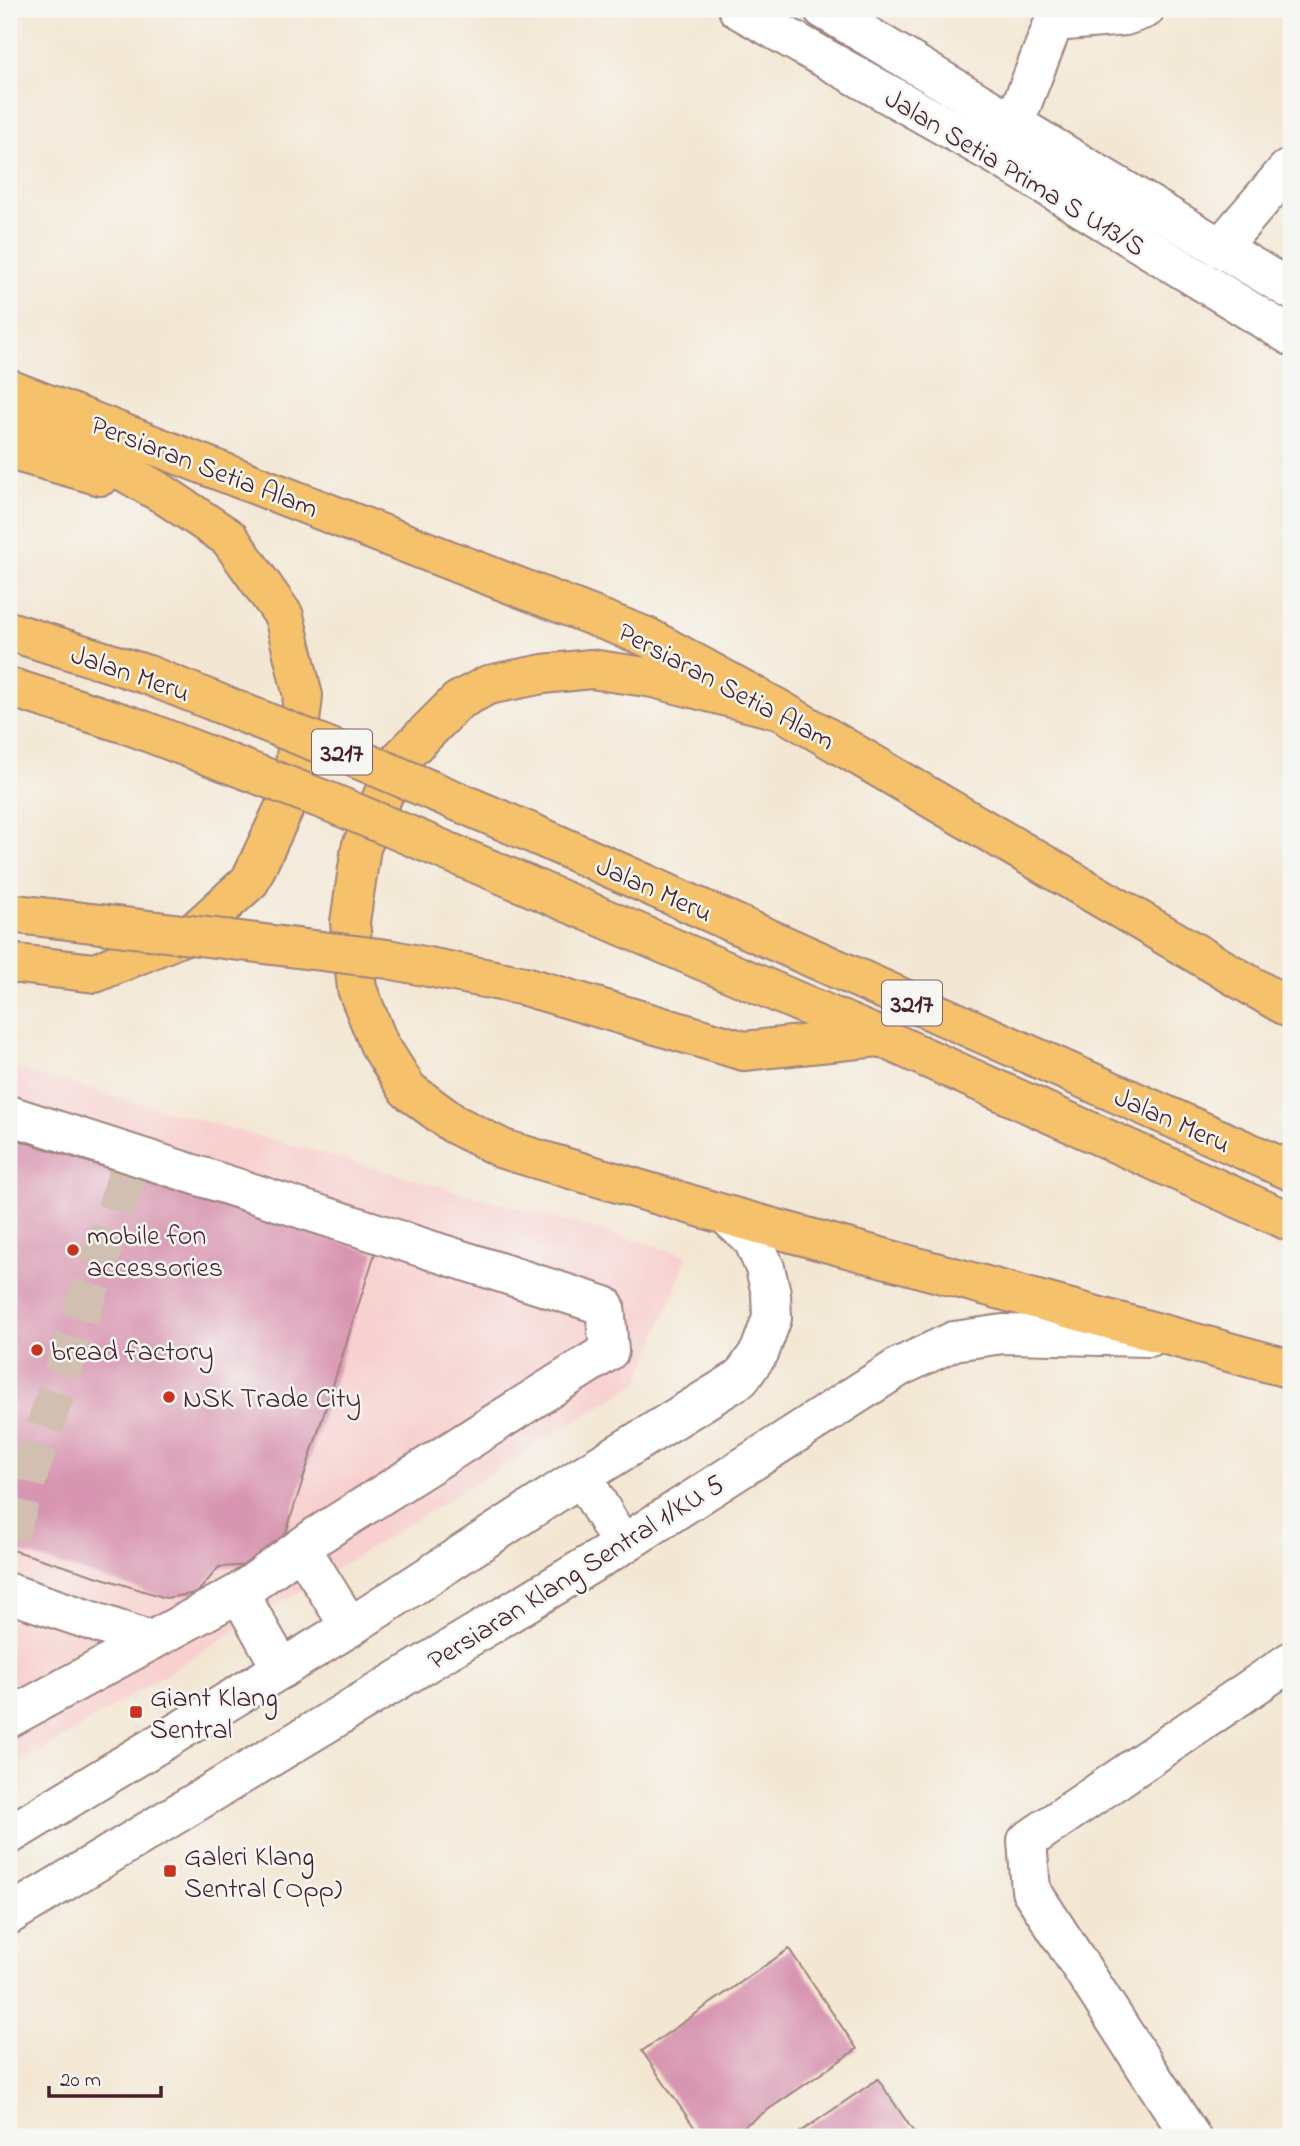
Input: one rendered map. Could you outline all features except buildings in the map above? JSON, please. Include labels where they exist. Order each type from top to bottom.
[{"type":"highway","name":"Persiaran Setia Alam","points":[[9,389],[647,638],[782,711],[1291,1009]]},
{"type":"highway","points":[[9,414],[64,437],[163,495],[229,538],[284,616],[303,696],[292,791],[250,881],[194,931],[95,973],[9,963]]},
{"type":"highway","points":[[9,450],[163,495]]},
{"type":"highway","name":"Jalan Meru","points":[[9,631],[148,676],[346,754],[534,834],[1291,1171]]},
{"type":"highway","points":[[782,711],[653,678],[591,668],[488,685],[458,701],[397,762],[361,848],[350,922],[357,989],[379,1044],[408,1090],[454,1124],[503,1149],[726,1214],[1291,1369]]},
{"type":"highway","name":"Jalan Meru","points":[[9,687],[132,726],[332,803],[880,1037],[1291,1222]]},
{"type":"highway","points":[[9,913],[388,959],[526,986],[744,1051],[880,1037]]},
{"type":"street","name":"Jalan Setia Prima S U13/S","points":[[738,9],[1007,141],[1291,336]]},
{"type":"street","points":[[823,9],[1007,141],[1220,248],[1291,290]]},
{"type":"street","points":[[1007,141],[1057,16],[1125,16],[1145,9]]},
{"type":"street","points":[[1220,248],[1290,168]]},
{"type":"street","points":[[9,1115],[605,1306],[609,1351],[437,1458],[301,1548],[239,1593],[9,1718]]},
{"type":"street","points":[[9,1835],[350,1627],[582,1476],[741,1378],[761,1351],[772,1318],[771,1293],[765,1268],[753,1240],[726,1214]]},
{"type":"street","name":"Persiaran Klang Sentral 1/KU 5","points":[[10,1911],[622,1545],[899,1367],[954,1341],[1003,1334],[1172,1337]]},
{"type":"street","points":[[582,1476],[622,1545]]},
{"type":"street","points":[[301,1548],[350,1627]]},
{"type":"street","points":[[9,1593],[151,1641]]},
{"type":"street","points":[[239,1593],[282,1669]]},
{"type":"street","points":[[1191,2137],[1031,1890],[1027,1841],[1291,1661]]},
{"type":"shaded area","points":[[9,1067],[688,1255],[639,1382],[9,1771]]},
{"type":"tunnel","points":[[9,1536],[134,1154]]},
{"type":"place","name":"mobile fon accessories","points":[[73,1250]]},
{"type":"place","name":"bread factory","points":[[37,1350]]},
{"type":"place","name":"NSK Trade City","points":[[169,1397]]},
{"type":"place","name":"Giant Klang Sentral","points":[[136,1712]]},
{"type":"place","name":"Galeri Klang Sentral (Opp)","points":[[170,1871]]}]
